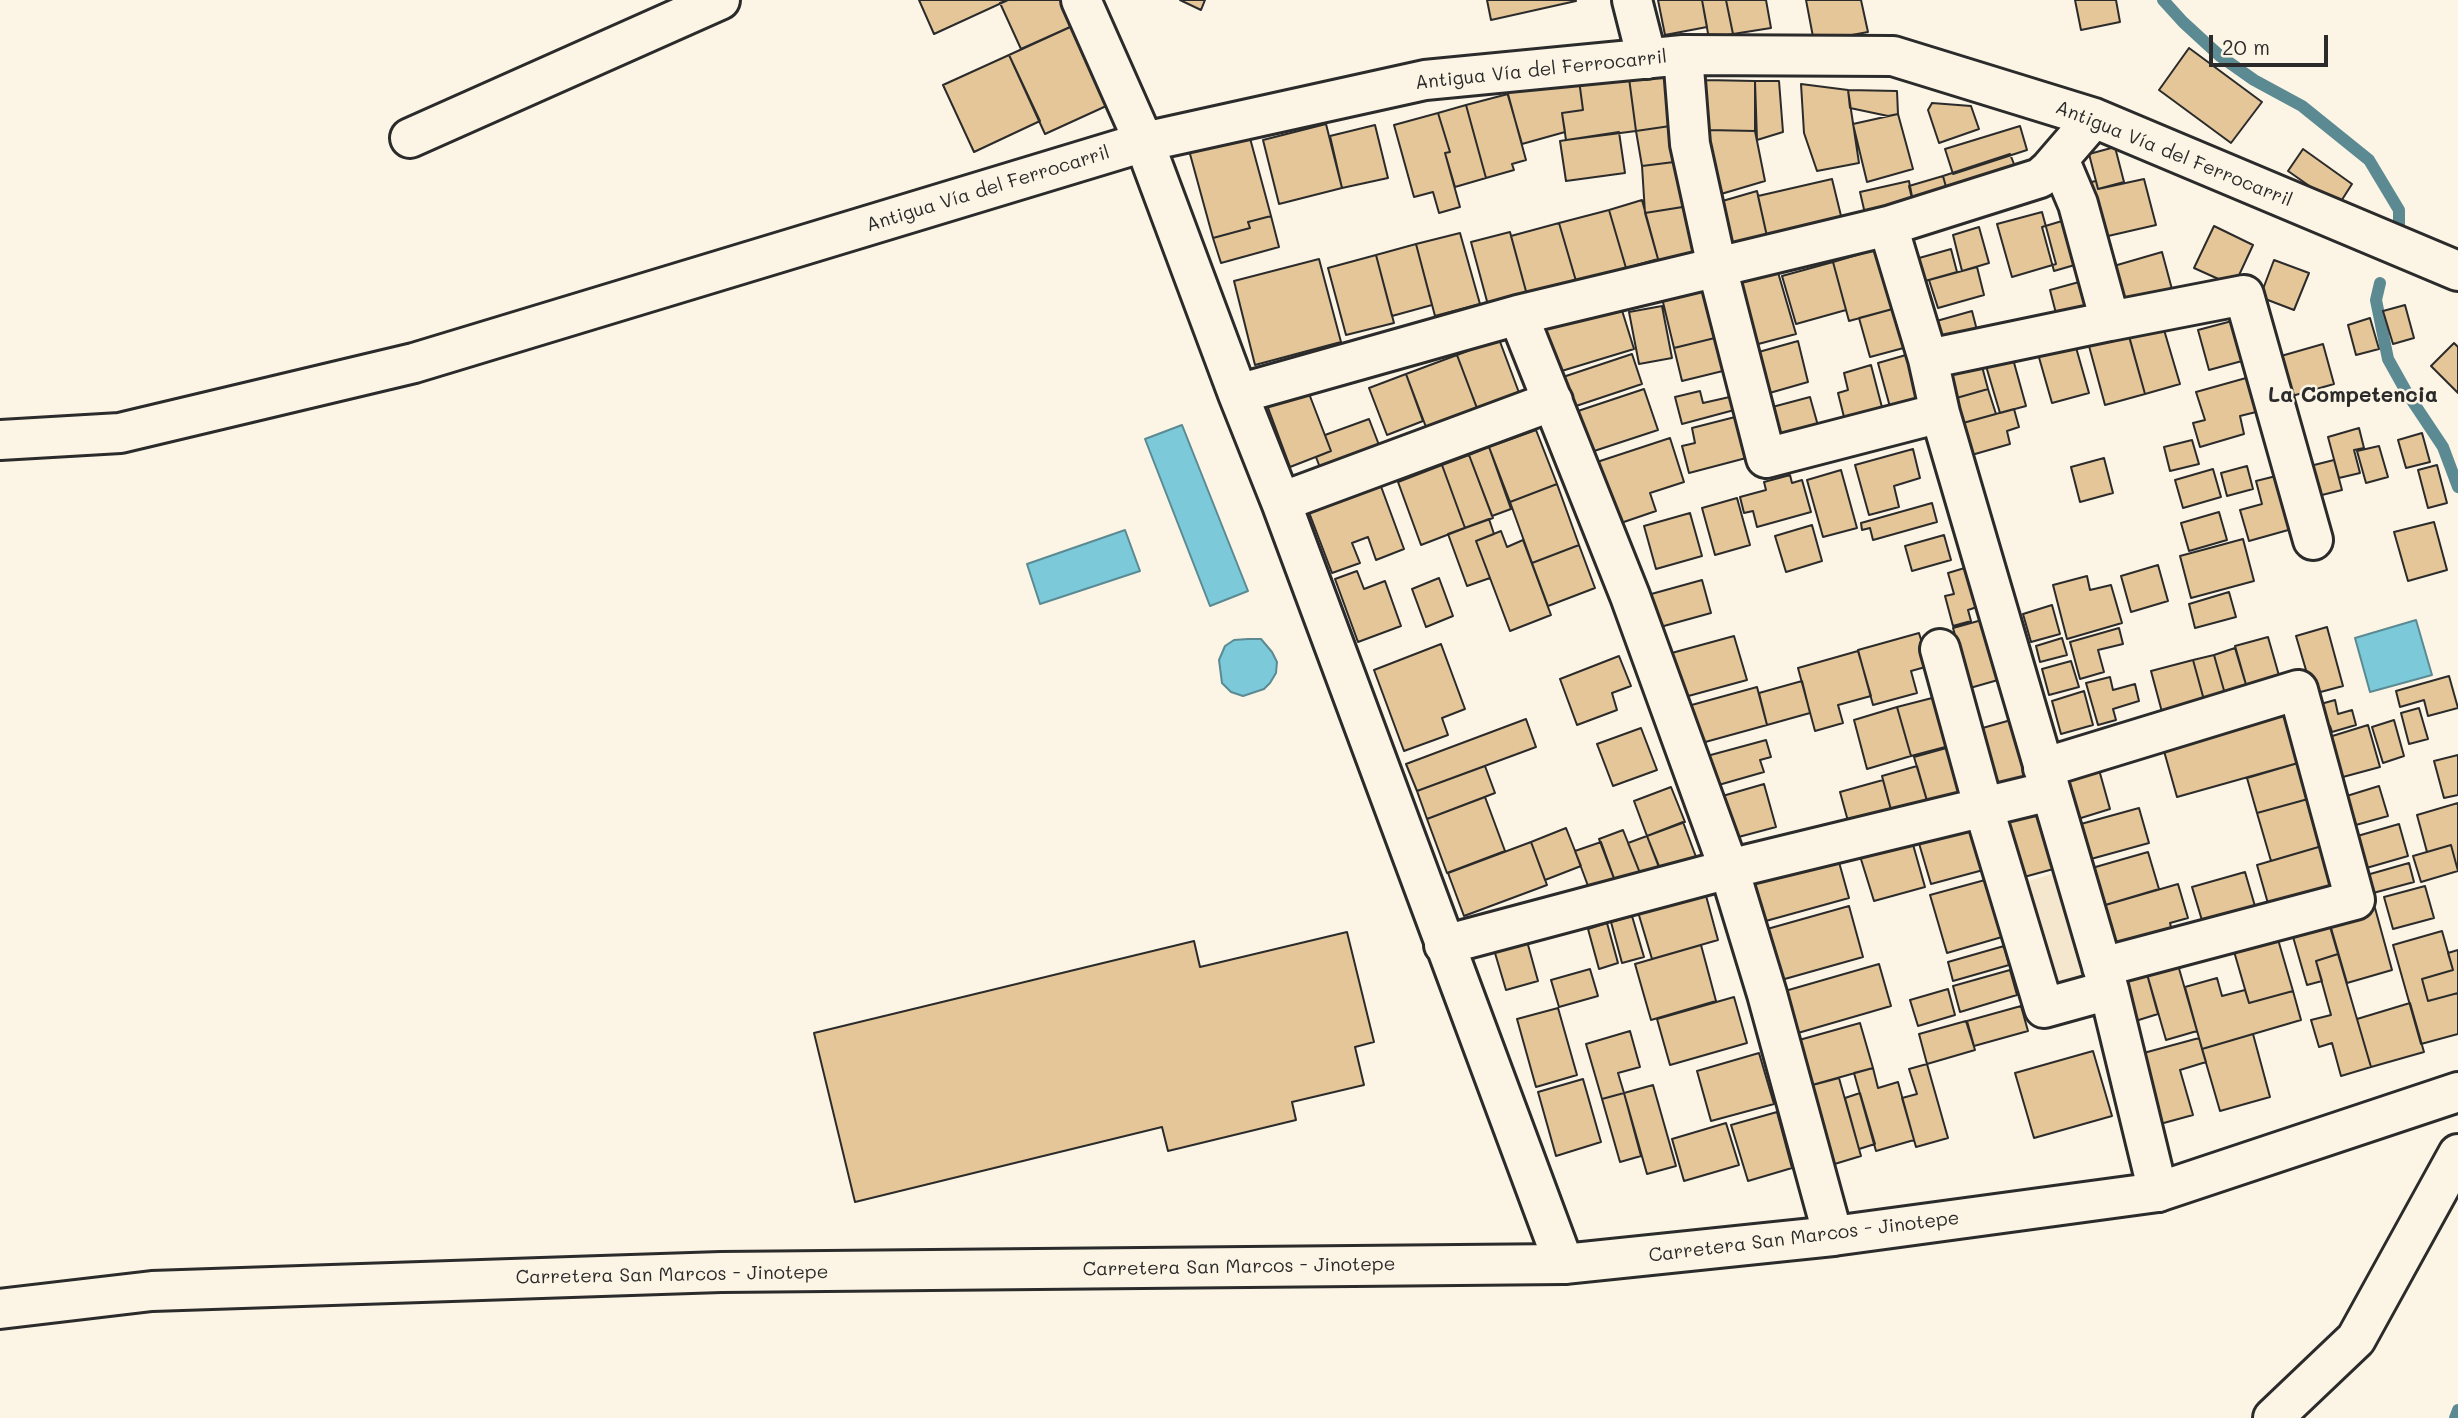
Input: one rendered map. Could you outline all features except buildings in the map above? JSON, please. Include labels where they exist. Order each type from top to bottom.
[{"type":"street","points":[[410,138],[651,14],[720,0]]},
{"type":"street","points":[[1081,0],[1144,142],[1564,1264]]},
{"type":"street","points":[[1632,0],[1665,57],[1690,144],[1717,267],[1766,458],[1940,413]]},
{"type":"street","name":"Antigua Vía del Ferrocarril","points":[[0,440],[120,433],[414,363],[1144,142],[1425,80],[1665,57],[1893,56],[2094,118],[2458,271]]},
{"type":"street","points":[[1238,394],[1518,315],[1888,226],[2039,178],[2094,118]]},
{"type":"street","points":[[2059,159],[2078,204],[2110,321]]},
{"type":"street","points":[[1888,226],[2105,979],[2158,1192]]},
{"type":"street","points":[[1928,359],[2244,295],[2313,540]]},
{"type":"street","points":[[1518,315],[1630,596],[1728,869],[1767,994],[1833,1236]]},
{"type":"street","points":[[1281,502],[1553,401]]},
{"type":"street","points":[[1444,945],[1728,869],[1984,809],[2047,780],[2298,690],[2355,900],[2105,979],[2044,1008],[1984,809],[1940,649]]},
{"type":"street","name":"Carretera San Marcos - Jinotepe","points":[[0,1309],[152,1291],[721,1272],[1564,1264],[1833,1236],[2158,1192],[2458,1091]]},
{"type":"street","points":[[2273,1418],[2356,1339],[2458,1154]]},
{"type":"shaded area","points":[[2055,873],[2089,991],[2048,1003],[2015,885]]},
{"type":"water","points":[[1182,425],[1248,591],[1210,606],[1145,439]]},
{"type":"water","points":[[1125,530],[1140,571],[1040,604],[1027,564]]},
{"type":"water","points":[[2416,620],[2432,675],[2370,692],[2355,638]]},
{"type":"water","points":[[1261,639],[1277,662],[1276,673],[1264,689],[1243,696],[1231,692],[1222,683],[1219,660],[1225,646],[1234,640]]},
{"type":"waterway","points":[[2163,0],[2220,56],[2254,80],[2302,106],[2369,160],[2399,210],[2399,228]]},
{"type":"waterway","points":[[2380,283],[2376,300],[2388,359],[2443,447],[2458,487]]},
{"type":"waterway","points":[[2455,1418],[2458,1410]]},
{"type":"district","name":"La Competencia","points":[[2353,396]]}]
